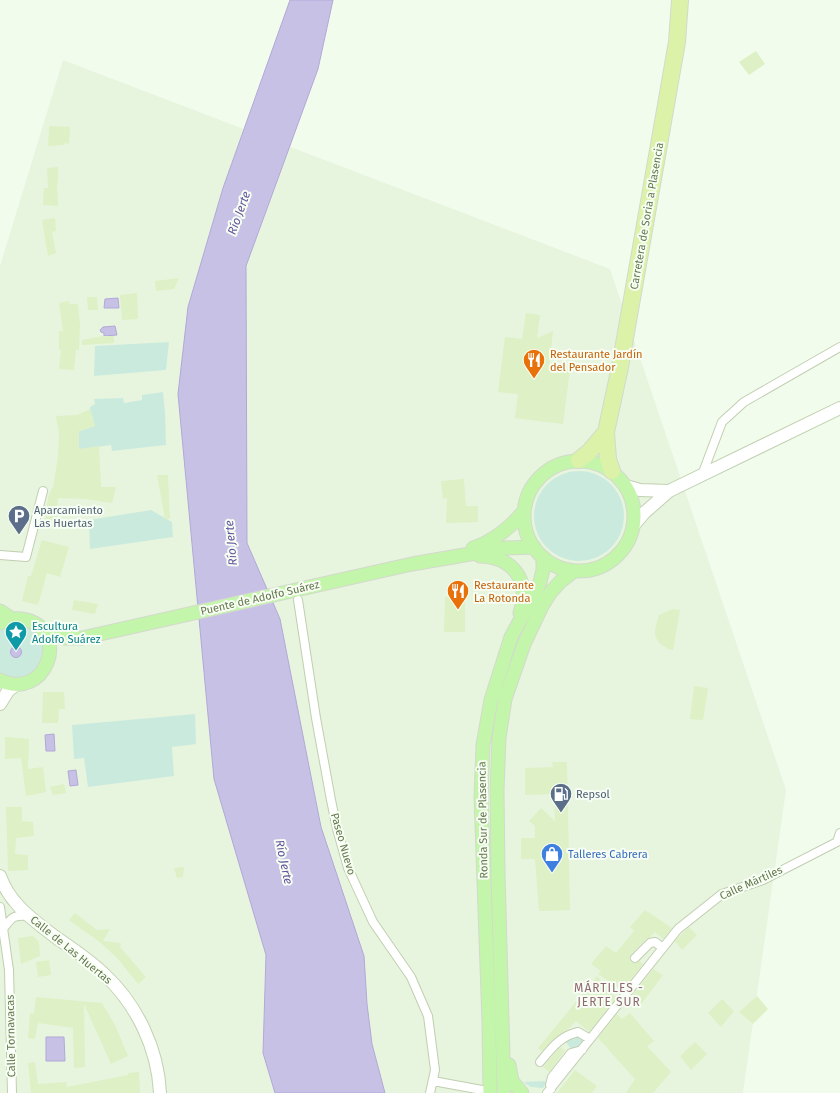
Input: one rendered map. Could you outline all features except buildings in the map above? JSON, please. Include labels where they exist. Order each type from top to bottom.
[{"type":"highway","name":"Carretera de Soria a Plasencia","points":[[606,432],[620,367],[677,42],[680,0]]},
{"type":"highway","points":[[579,460],[589,452],[606,432]]},
{"type":"highway","points":[[606,432],[608,459],[612,471]]},
{"type":"main road","points":[[633,526],[669,491],[840,408]]},
{"type":"main road","points":[[579,460],[596,463],[612,471],[626,486],[634,509],[633,526],[630,537],[617,556],[597,568],[574,571],[557,566],[543,557],[534,547],[526,530],[524,511],[528,495],[536,481],[548,470],[563,463],[579,460]]},
{"type":"main road","points":[[626,486],[640,490],[669,491]]},
{"type":"main road","points":[[439,559],[483,545],[513,525],[524,511]]},
{"type":"main road","points":[[439,559],[505,548],[534,547]]},
{"type":"main road","points":[[464,555],[484,556],[503,560],[512,567],[521,581],[523,590],[523,604],[511,637]]},
{"type":"main road","name":"Ronda Sur de Plasencia","points":[[486,1091],[489,1022],[481,797],[482,746],[491,700],[511,637],[536,593],[543,570],[543,557]]},
{"type":"main road","name":"Puente de Adolfo Suárez","points":[[84,637],[439,559]]},
{"type":"main road","name":"Ronda Sur de Plasencia","points":[[504,1093],[498,880],[497,790],[499,738],[505,699],[524,644],[542,606],[550,593],[574,571]]},
{"type":"main road","points":[[0,611],[6,621],[22,619],[31,621],[39,627],[49,642],[50,658]]},
{"type":"main road","points":[[45,634],[64,638],[84,637]]},
{"type":"main road","points":[[0,680],[16,685],[30,682],[41,674],[50,658],[62,646],[84,637]]},
{"type":"main road","points":[[0,704],[8,691],[16,685]]},
{"type":"main road","name":"Calle de Las Huertas","points":[[0,876],[11,899],[28,916],[105,974],[121,992],[138,1018],[151,1043],[160,1076],[160,1093]]},
{"type":"main road","points":[[502,1022],[512,1081],[522,1093]]},
{"type":"street","points":[[702,475],[722,422],[744,402],[840,347]]},
{"type":"street","points":[[0,555],[26,557],[43,491]]},
{"type":"street","name":"Paseo Nuevo","points":[[298,600],[330,800],[348,868],[373,922],[411,977],[428,1016],[435,1070],[430,1093]]},
{"type":"street","name":"Calle Mártiles","points":[[549,1091],[552,1077],[571,1053],[582,1050],[678,929],[722,894],[763,880],[837,842],[840,833]]},
{"type":"street","name":"Calle Tornavacas","points":[[0,907],[9,970],[12,1093]]},
{"type":"street","points":[[3,929],[11,918],[17,915],[28,916]]},
{"type":"street","points":[[635,958],[650,943],[655,942],[663,948]]},
{"type":"street","points":[[540,1062],[556,1043],[572,1033],[578,1032],[590,1039]]},
{"type":"street","points":[[433,1081],[486,1091]]},
{"type":"shaded area","points":[[63,60],[610,269],[786,790],[743,1093],[0,1093],[0,266]]},
{"type":"shaded area","points":[[169,342],[166,370],[94,376],[95,346]]},
{"type":"shaded area","points":[[163,392],[166,445],[112,451],[111,445],[90,448],[79,455],[79,431],[95,426],[90,409],[90,407],[95,404],[94,399],[123,398],[124,403],[142,400],[142,395]]},
{"type":"shaded area","points":[[579,471],[596,475],[611,484],[620,499],[624,516],[620,533],[611,548],[596,557],[579,561],[562,557],[547,548],[538,533],[534,516],[538,499],[547,484],[562,475]]},
{"type":"shaded area","points":[[151,510],[172,522],[173,537],[90,549],[89,520]]},
{"type":"shaded area","points":[[19,624],[28,627],[35,632],[41,640],[43,658],[39,667],[25,677],[17,679],[0,673],[0,630],[9,625]]},
{"type":"shaded area","points":[[195,714],[196,744],[172,747],[174,776],[88,787],[84,758],[74,759],[72,725]]},
{"type":"shaded area","points":[[580,1037],[586,1041],[581,1047],[572,1050],[565,1041]]},
{"type":"shaded area","points":[[544,1081],[546,1083],[543,1088],[531,1087],[523,1082]]},
{"type":"water","name":"Río Jerte","points":[[290,0],[333,0],[318,69],[246,266],[247,543],[280,619],[321,827],[364,956],[367,1004],[372,1044],[385,1093],[275,1093],[263,1053],[266,955],[214,779],[178,394],[188,307],[223,188]]},
{"type":"water","points":[[118,298],[119,308],[104,308],[105,299]]},
{"type":"water","points":[[115,326],[117,335],[104,336],[104,333],[100,330],[103,327]]},
{"type":"water","points":[[16,646],[20,648],[22,652],[20,656],[16,658],[12,656],[10,652],[12,648]]},
{"type":"water","points":[[54,734],[55,751],[46,751],[45,735]]},
{"type":"water","points":[[76,770],[78,785],[70,786],[68,771]]},
{"type":"water","points":[[46,1037],[64,1037],[65,1061],[46,1061]]},
{"type":"place","name":"Restaurante Jardín del Pensador","points":[[534,380]]},
{"type":"place","name":"Aparcamiento Las Huertas","points":[[19,536]]},
{"type":"place","name":"Restaurante La Rotonda","points":[[458,610]]},
{"type":"place","name":"Escultura Adolfo Suárez","points":[[16,652]]},
{"type":"place","name":"Repsol","points":[[561,814]]},
{"type":"place","name":"Talleres Cabrera","points":[[552,874]]},
{"type":"district","name":"MÁRTILES - JERTE SUR","points":[[609,995]]}]
